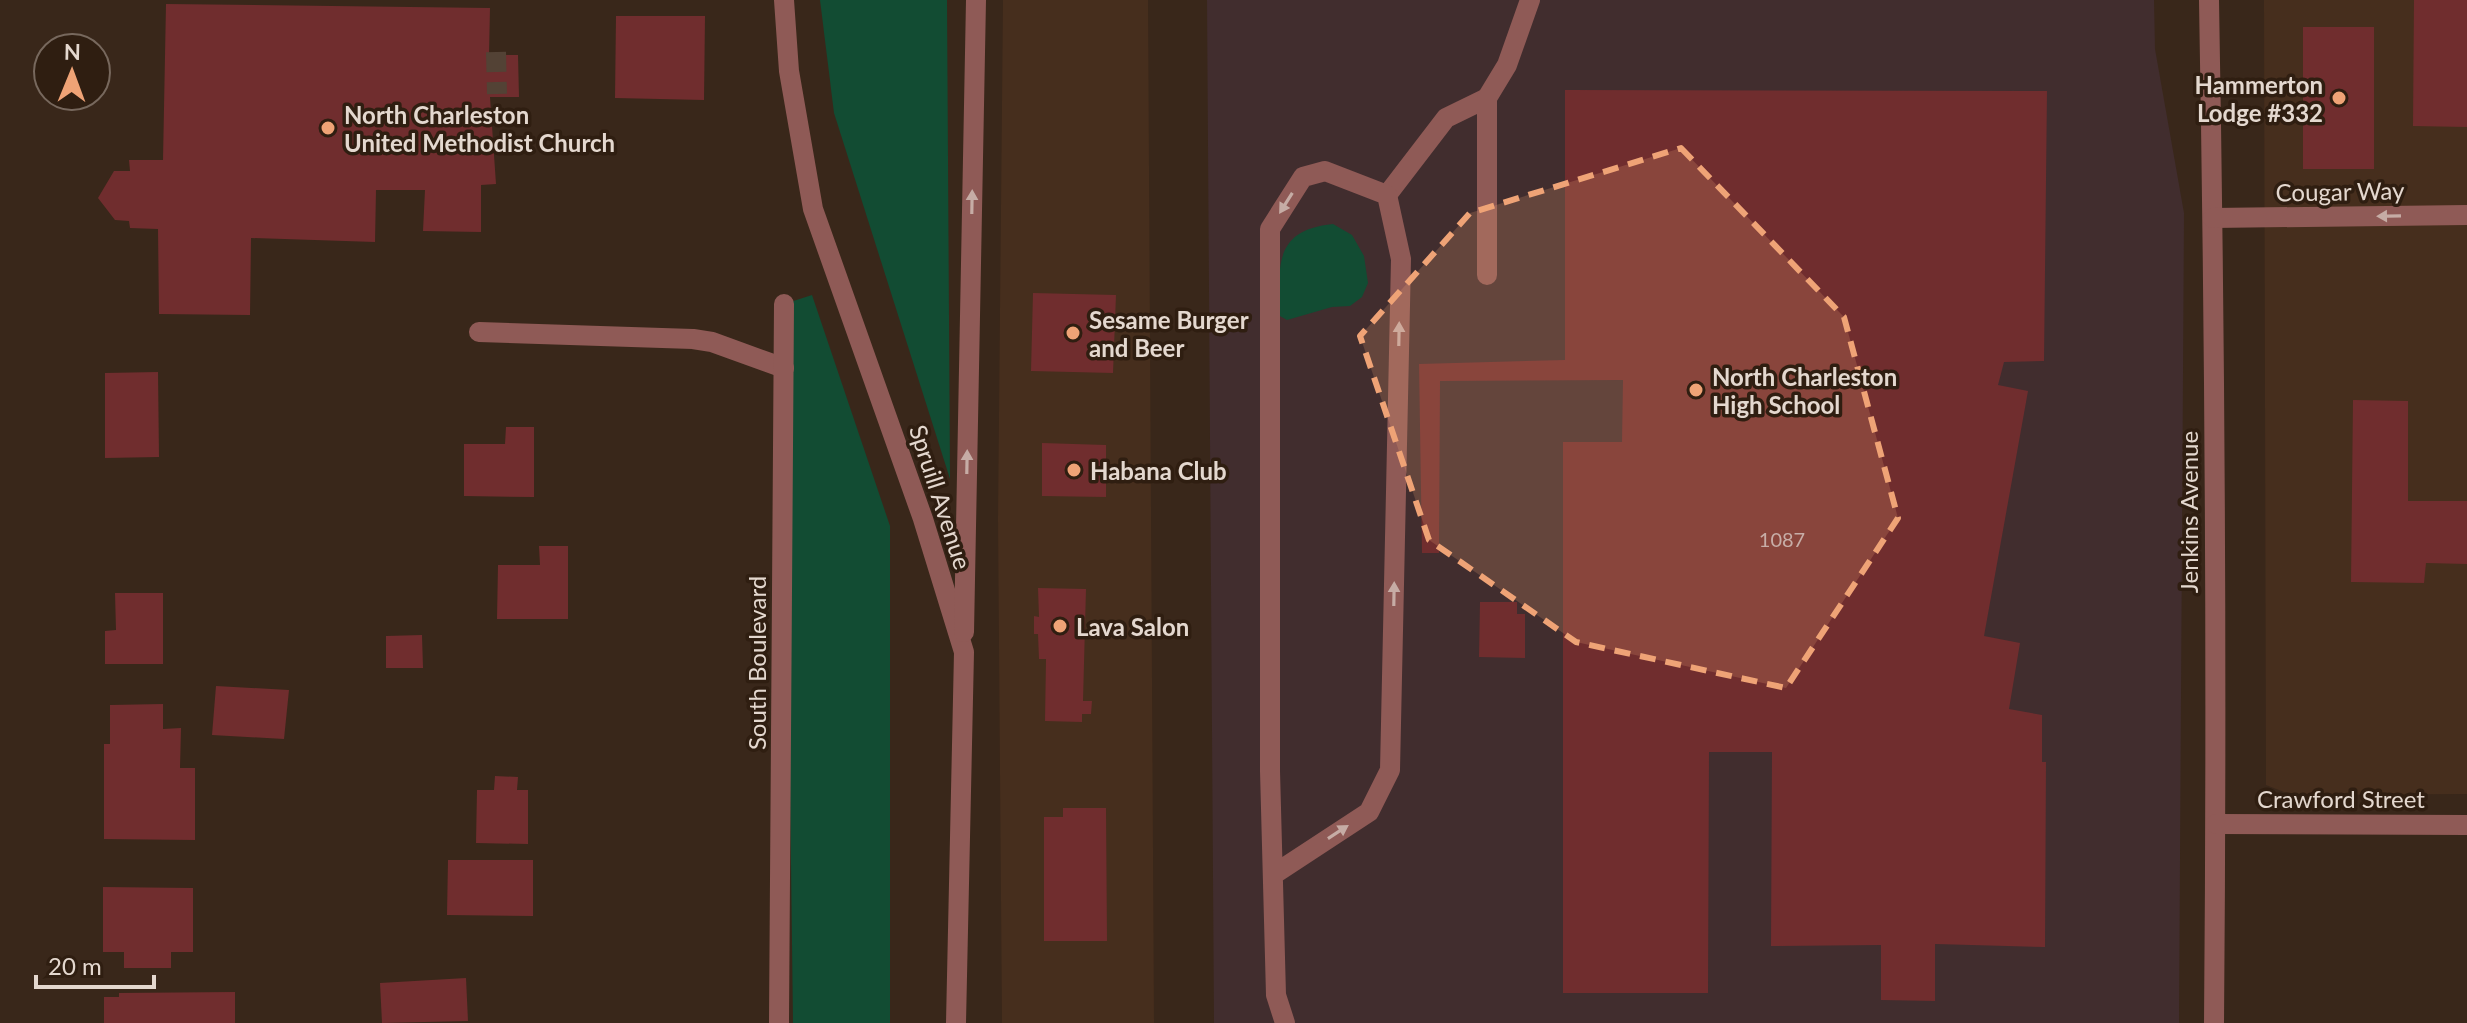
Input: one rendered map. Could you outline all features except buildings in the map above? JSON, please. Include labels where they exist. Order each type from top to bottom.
[{"type":"street","name":"Spruill Avenue","points":[[784,0],[789,71],[813,209],[923,519],[964,652],[956,1023]]},
{"type":"street","points":[[964,652],[976,0]]},
{"type":"street","points":[[1487,275],[1487,98],[1507,65],[1530,0]]},
{"type":"street","name":"Jenkins Avenue","points":[[2209,0],[2216,824],[2214,1023]]},
{"type":"street","points":[[1273,875],[1369,812],[1390,770],[1401,259],[1387,195],[1446,118],[1487,98]]},
{"type":"street","points":[[1285,1023],[1276,995],[1270,771],[1270,229],[1303,177],[1325,171],[1387,195]]},
{"type":"street","name":"Cougar Way","points":[[2213,218],[2467,215]]},
{"type":"street","name":"South Boulevard","points":[[779,1023],[784,304]]},
{"type":"street","points":[[479,332],[693,339],[712,342],[784,368]]},
{"type":"street","name":"Crawford Street","points":[[2216,824],[2467,825]]},
{"type":"highlighted area","points":[[1681,148],[1844,317],[1898,518],[1786,688],[1576,642],[1429,540],[1360,336],[1470,213]]},
{"type":"shaded area","points":[[1003,0],[1148,0],[1154,1023],[1002,1023],[998,519]]},
{"type":"shaded area","name":"North Charleston High School","points":[[1207,0],[2154,0],[2155,49],[2184,213],[2179,1023],[1214,1023]]},
{"type":"shaded area","points":[[2264,0],[2467,0],[2467,794],[2300,795],[2266,785]]},
{"type":"green space","points":[[820,0],[947,0],[950,479],[834,113]]},
{"type":"green space","points":[[1333,224],[1352,235],[1364,256],[1368,283],[1362,297],[1350,306],[1332,307],[1287,320],[1280,316],[1279,282],[1283,254],[1299,234]]},
{"type":"green space","points":[[812,295],[890,526],[890,1023],[793,1023],[784,304]]},
{"type":"tunnel","points":[[496,52],[497,94]]},
{"type":"place","name":"Hammerton Lodge #332","points":[[2339,98]]},
{"type":"place","name":"North Charleston United Methodist Church","points":[[328,128]]},
{"type":"place","name":"Sesame Burger and Beer","points":[[1073,333]]},
{"type":"place","name":"North Charleston High School","points":[[1696,390]]},
{"type":"place","name":"Habana Club","points":[[1074,470]]},
{"type":"place","name":"Lava Salon","points":[[1060,626]]}]
